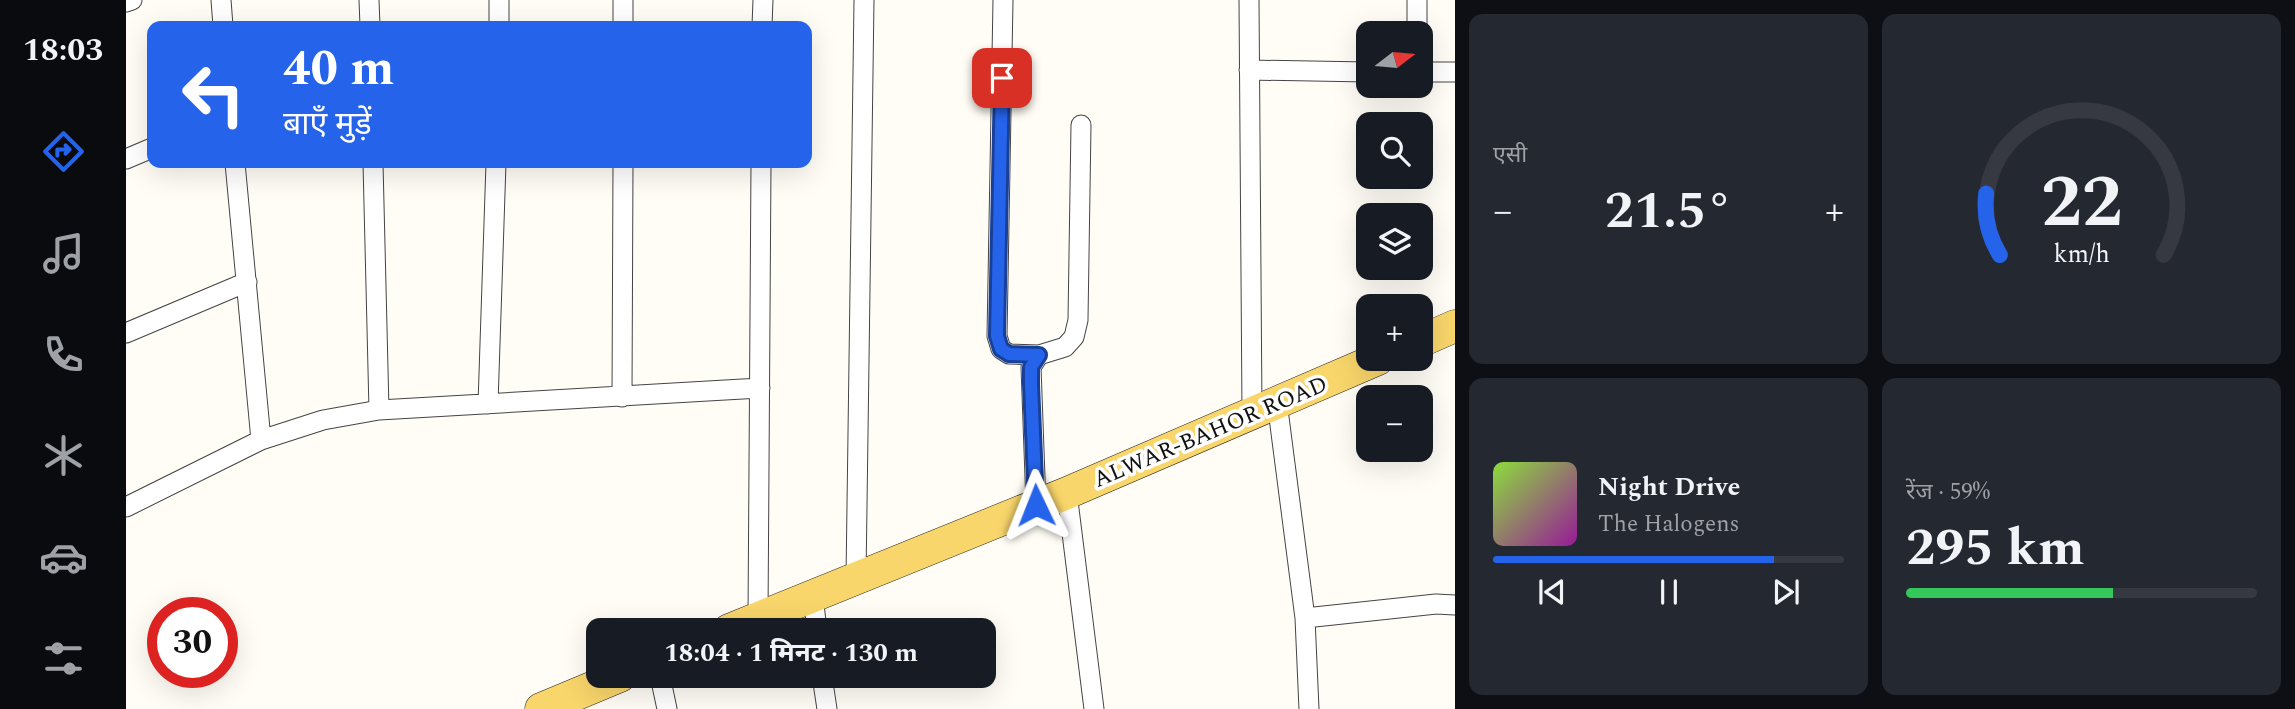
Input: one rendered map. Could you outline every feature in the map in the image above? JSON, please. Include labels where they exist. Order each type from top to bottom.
[{"type":"main road","points":[[1433,336],[1455,326]]},
{"type":"main road","name":"ALWAR-BAHOR ROAD","points":[[758,618],[1067,493],[1356,368]]},
{"type":"main road","points":[[541,709],[591,688]]},
{"type":"street","points":[[126,2],[132,0]]},
{"type":"street","points":[[221,0],[223,21]]},
{"type":"street","points":[[369,0],[370,21]]},
{"type":"street","points":[[499,0],[499,21]]},
{"type":"street","points":[[623,21],[624,0]]},
{"type":"street","points":[[762,0],[762,21]]},
{"type":"street","points":[[856,579],[864,0]]},
{"type":"street","points":[[1003,0],[997,336],[1001,349],[1009,354],[1039,355],[1065,346],[1074,337],[1077,320],[1081,125]]},
{"type":"street","points":[[1249,0],[1253,302],[1265,407],[1305,618],[1309,709]]},
{"type":"street","points":[[1417,0],[1418,21]]},
{"type":"street","points":[[1249,69],[1356,72]]},
{"type":"street","points":[[1433,72],[1455,72]]},
{"type":"street","points":[[126,159],[147,150]]},
{"type":"street","points":[[236,168],[261,440]]},
{"type":"street","points":[[373,168],[379,410]]},
{"type":"street","points":[[488,404],[496,168]]},
{"type":"street","points":[[622,397],[623,168]]},
{"type":"street","points":[[758,618],[761,168]]},
{"type":"street","points":[[126,333],[247,282]]},
{"type":"street","points":[[1036,505],[1031,367],[1039,355]]},
{"type":"street","points":[[126,507],[261,440],[323,419],[379,410],[760,388]]},
{"type":"street","points":[[1067,493],[1094,709]]},
{"type":"street","points":[[813,596],[816,618]]},
{"type":"street","points":[[1305,618],[1455,604]]},
{"type":"street","points":[[663,688],[667,709]]},
{"type":"street","points":[[824,688],[827,709]]},
{"type":"route","points":[[1002,78],[997,336],[1001,349],[1009,354],[1039,355],[1031,367],[1036,505]]}]
